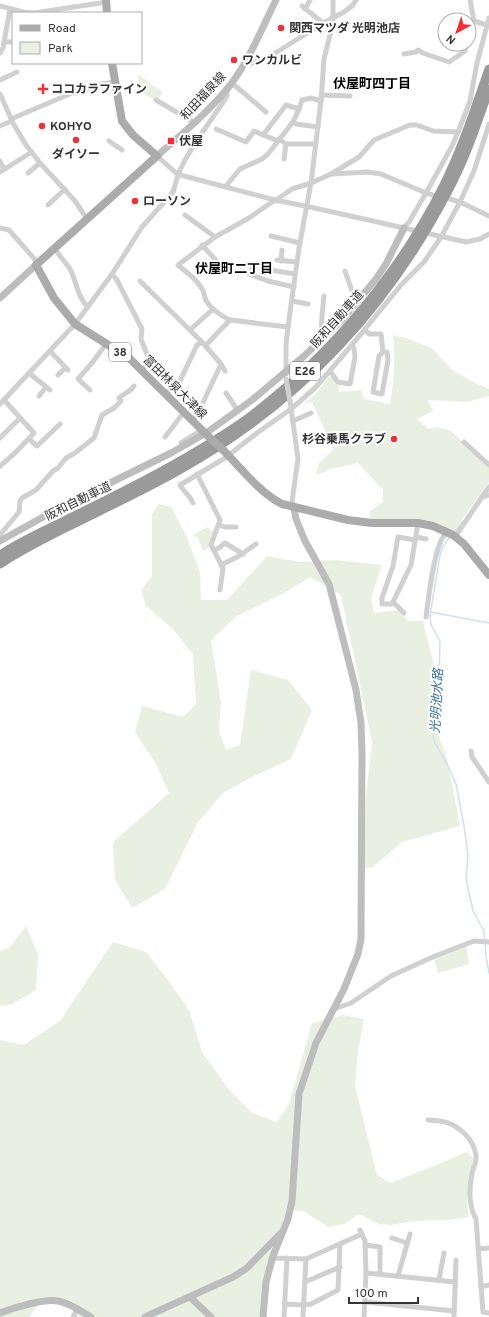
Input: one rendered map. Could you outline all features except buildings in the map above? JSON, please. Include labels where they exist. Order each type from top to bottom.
[{"type":"highway","name":"阪和自動車道","points":[[0,555],[36,535],[135,486],[208,445],[251,416],[282,392],[310,366],[357,317],[386,280],[416,237],[443,187],[460,150],[489,70]]},
{"type":"highway","name":"阪和自動車道","points":[[0,564],[38,542],[145,488],[212,451],[256,421],[286,398],[314,372],[362,321],[391,284],[420,241],[452,184],[466,154],[489,89]]},
{"type":"main road","points":[[106,1],[107,12]]},
{"type":"main road","points":[[37,264],[157,156],[133,135],[122,121],[112,64]]},
{"type":"main road","name":"富田林泉大津線","points":[[37,264],[54,298],[75,324],[129,358],[256,484],[275,500],[294,508],[348,520],[372,523],[418,523],[433,526],[451,535],[464,544],[489,575]]},
{"type":"street","name":"和田福泉線","points":[[157,156],[195,123],[232,83],[244,64],[276,0]]},
{"type":"street","points":[[310,0],[304,7],[323,23]]},
{"type":"street","points":[[263,1317],[266,1282],[273,1256],[288,1219],[292,1201],[299,1094],[316,1043],[344,989],[358,954],[361,939],[361,723],[356,690],[329,584],[303,537],[296,519],[292,501],[298,459],[286,375],[286,344],[296,262],[308,207],[318,127],[324,59],[333,18],[333,0]]},
{"type":"street","points":[[244,64],[269,57],[323,23],[349,9],[356,0]]},
{"type":"street","points":[[470,0],[472,12]]},
{"type":"street","points":[[41,12],[106,1]]},
{"type":"street","points":[[0,6],[23,12]]},
{"type":"street","points":[[73,12],[74,7]]},
{"type":"street","points":[[0,53],[3,48],[10,9]]},
{"type":"street","points":[[0,538],[171,453],[206,433],[286,375],[342,320],[386,264],[404,228],[426,193],[452,146],[470,100],[477,63],[487,34],[489,18]]},
{"type":"street","points":[[477,22],[487,25]]},
{"type":"street","points":[[4,42],[12,42]]},
{"type":"street","points":[[404,54],[416,52],[418,50],[449,62],[464,52]]},
{"type":"street","points":[[0,80],[14,71]]},
{"type":"street","points":[[0,126],[72,93],[78,93],[101,84],[115,82]]},
{"type":"street","points":[[232,83],[266,112]]},
{"type":"street","points":[[0,466],[34,433],[2,402],[75,324],[112,274],[142,227],[173,192],[178,174],[197,140],[224,101],[227,89]]},
{"type":"street","points":[[0,94],[26,145],[40,163],[65,189],[88,219]]},
{"type":"street","points":[[226,186],[240,169],[262,159],[279,140],[293,122],[302,100],[311,98],[350,96]]},
{"type":"street","points":[[156,100],[195,123]]},
{"type":"street","points":[[263,134],[286,105],[299,109]]},
{"type":"street","points":[[293,122],[296,124],[318,127]]},
{"type":"street","points":[[193,503],[191,497],[184,492],[180,485],[291,409],[315,388],[352,346],[401,285],[424,262],[441,236],[460,202],[474,171],[489,124]]},
{"type":"street","points":[[288,327],[224,318],[208,304],[203,290],[198,283],[178,265],[202,245],[249,218],[292,189],[311,183],[331,174],[359,157],[374,140],[410,125],[434,131],[458,132]]},
{"type":"street","points":[[216,129],[246,142],[254,131],[286,144],[315,144]]},
{"type":"street","points":[[109,141],[122,150]]},
{"type":"street","points":[[284,159],[286,144]]},
{"type":"street","points":[[0,161],[2,170],[32,152]]},
{"type":"street","points":[[157,156],[178,174],[277,200],[413,230]]},
{"type":"street","points":[[28,173],[40,163]]},
{"type":"street","points":[[331,174],[367,172],[381,174],[433,195]]},
{"type":"street","points":[[48,205],[65,189]]},
{"type":"street","points":[[450,199],[460,202],[489,216]]},
{"type":"street","points":[[185,215],[215,237]]},
{"type":"street","points":[[0,228],[10,230],[37,264],[0,297]]},
{"type":"street","points":[[430,234],[472,242],[489,234]]},
{"type":"street","points":[[271,236],[300,244]]},
{"type":"street","points":[[202,245],[221,266]]},
{"type":"street","points":[[55,248],[58,256],[70,270],[82,301],[88,307]]},
{"type":"street","points":[[282,250],[279,261],[296,262]]},
{"type":"street","points":[[250,274],[253,266]]},
{"type":"street","points":[[270,270],[295,274]]},
{"type":"street","points":[[241,271],[271,284],[294,287]]},
{"type":"street","points":[[345,271],[357,302]]},
{"type":"street","points":[[112,274],[117,280],[142,329],[141,340],[150,362],[142,370]]},
{"type":"street","points":[[140,281],[204,344],[225,371]]},
{"type":"street","points":[[321,340],[320,315],[323,299]]},
{"type":"street","points":[[292,301],[308,304]]},
{"type":"street","points":[[190,330],[213,309]]},
{"type":"street","points":[[165,394],[179,384],[198,345],[204,344],[230,320]]},
{"type":"street","points":[[365,330],[369,334],[381,334],[388,352],[382,394],[373,392],[379,356],[388,352]]},
{"type":"street","points":[[90,390],[78,378],[92,363],[106,344]]},
{"type":"street","points":[[330,371],[338,382],[350,384],[355,357],[354,348],[352,346]]},
{"type":"street","points":[[50,351],[66,369],[58,375]]},
{"type":"street","points":[[193,421],[220,364]]},
{"type":"street","points":[[29,373],[48,389],[39,396]]},
{"type":"street","points":[[0,538],[19,512],[20,501],[22,498],[36,490],[66,458],[94,438],[102,412],[114,408],[120,401],[119,398],[124,393],[131,391],[134,386]]},
{"type":"street","points":[[226,397],[238,411]]},
{"type":"street","points":[[165,437],[184,412]]},
{"type":"street","points":[[292,421],[311,413]]},
{"type":"street","points":[[0,438],[20,418]]},
{"type":"street","points":[[29,439],[37,446],[53,434],[60,424]]},
{"type":"street","points":[[181,444],[206,433]]},
{"type":"street","points":[[464,442],[489,466]]},
{"type":"street","points":[[197,474],[220,520],[211,545],[223,568],[219,587]]},
{"type":"street","points":[[426,617],[426,598],[440,541],[451,535],[489,487]]},
{"type":"street","points":[[482,497],[489,495]]},
{"type":"street","points":[[418,523],[416,539],[411,565],[392,604],[382,604],[382,598],[393,566],[399,535],[416,539],[426,539]]},
{"type":"street","points":[[219,525],[225,527],[236,526]]},
{"type":"street","points":[[214,550],[225,543],[243,554]]},
{"type":"street","points":[[221,565],[243,554],[256,544]]},
{"type":"street","points":[[431,552],[437,555]]},
{"type":"street","points":[[427,575],[432,578]]},
{"type":"street","points":[[393,602],[404,610]]},
{"type":"street","points":[[471,751],[472,757],[489,782]]},
{"type":"street","points":[[334,1009],[351,1003],[391,976],[435,956],[474,940],[486,941]]},
{"type":"street","points":[[428,1120],[444,1121],[454,1125],[467,1136],[473,1145],[476,1156],[469,1199],[471,1210],[476,1219],[483,1314],[489,1313]]},
{"type":"street","points":[[145,1317],[233,1277],[247,1268],[283,1231]]},
{"type":"street","points":[[273,1256],[275,1258],[306,1259],[340,1244],[361,1232],[365,1241],[366,1273],[364,1317]]},
{"type":"street","points":[[398,1276],[410,1234]]},
{"type":"street","points":[[392,1238],[407,1243]]},
{"type":"street","points":[[284,1304],[311,1304],[338,1290],[340,1244]]},
{"type":"street","points":[[365,1244],[380,1247],[380,1274]]},
{"type":"street","points":[[478,1249],[489,1248]]},
{"type":"street","points":[[439,1280],[444,1253]]},
{"type":"street","points":[[284,1317],[287,1258]]},
{"type":"street","points":[[303,1317],[306,1259]]},
{"type":"street","points":[[454,1317],[456,1260]]},
{"type":"street","points":[[305,1282],[340,1267]]},
{"type":"street","points":[[366,1273],[455,1282]]},
{"type":"street","points":[[481,1287],[489,1285]]},
{"type":"street","points":[[190,1296],[211,1317]]},
{"type":"street","points":[[0,1313],[39,1302],[56,1300],[70,1304],[91,1317]]},
{"type":"street","points":[[365,1302],[454,1310]]},
{"type":"street","points":[[73,1317],[77,1309]]},
{"type":"green space","points":[[137,74],[163,92],[158,100],[155,100],[142,93]]},
{"type":"green space","name":"杉谷乗馬クラブ","points":[[393,335],[409,339],[433,349],[451,369],[471,381],[489,389],[489,396],[467,402],[428,400],[433,411],[417,419],[428,429],[437,427],[451,431],[489,467],[489,482],[453,532],[370,520],[370,511],[383,502],[383,490],[358,463],[316,474],[319,463],[332,451],[333,448],[312,402],[302,404],[312,398],[329,377],[332,376],[338,384],[339,392],[361,390],[364,399],[390,404],[394,370]]},
{"type":"green space","points":[[159,504],[171,507],[187,537],[200,573],[201,600],[227,600],[267,556],[299,562],[336,560],[382,565],[371,599],[374,613],[398,610],[408,621],[423,621],[437,677],[429,710],[447,758],[460,826],[402,842],[373,867],[364,868],[366,797],[372,742],[341,595],[310,577],[284,593],[237,616],[211,640],[221,703],[219,732],[226,750],[240,745],[251,670],[288,680],[312,710],[291,759],[252,777],[223,793],[198,822],[165,889],[132,908],[115,880],[113,842],[169,793],[156,764],[135,732],[142,706],[183,717],[196,704],[193,655],[173,629],[146,606],[141,590],[152,576],[152,514]]},
{"type":"green space","points":[[207,527],[210,531],[214,531],[208,548],[203,551],[198,538],[192,535]]},
{"type":"green space","points":[[26,926],[38,955],[36,990],[12,1004],[0,1006],[0,951],[9,948]]},
{"type":"green space","points":[[113,942],[146,952],[190,1012],[202,1052],[229,1090],[252,1113],[277,1122],[289,1104],[312,1023],[343,1015],[364,1019],[358,1051],[355,1086],[377,1175],[390,1183],[466,1152],[473,1158],[467,1202],[469,1217],[449,1220],[413,1221],[391,1225],[378,1224],[359,1214],[344,1224],[328,1227],[303,1211],[288,1210],[274,1249],[262,1317],[76,1317],[78,1310],[70,1305],[39,1302],[30,1317],[0,1317],[0,1040],[24,1045],[60,1021]]},
{"type":"green space","points":[[466,945],[469,964],[438,973],[434,959]]},
{"type":"waterway","name":"光明池水路","points":[[454,532],[463,521]]},
{"type":"waterway","name":"光明池水路","points":[[450,537],[443,546],[440,555],[430,615],[431,625],[440,641],[439,682],[433,735],[434,741],[456,784],[468,855],[466,879],[473,911],[484,931],[489,973]]},
{"type":"waterway","points":[[430,612],[489,623]]},
{"type":"place","name":"関西マツダ 光明池店","points":[[281,28]]},
{"type":"place","name":"ワンカルビ","points":[[234,60]]},
{"type":"place","name":"ココカラファイン","points":[[43,89]]},
{"type":"place","name":"KOHYO","points":[[42,126]]},
{"type":"place","name":"ダイソー","points":[[76,140]]},
{"type":"place","name":"伏屋","points":[[171,141]]},
{"type":"place","name":"ローソン","points":[[135,201]]},
{"type":"place","name":"杉谷乗馬クラブ","points":[[394,439]]},
{"type":"district","name":"伏屋町四丁目","points":[[372,83]]},
{"type":"district","name":"伏屋町二丁目","points":[[234,268]]}]
